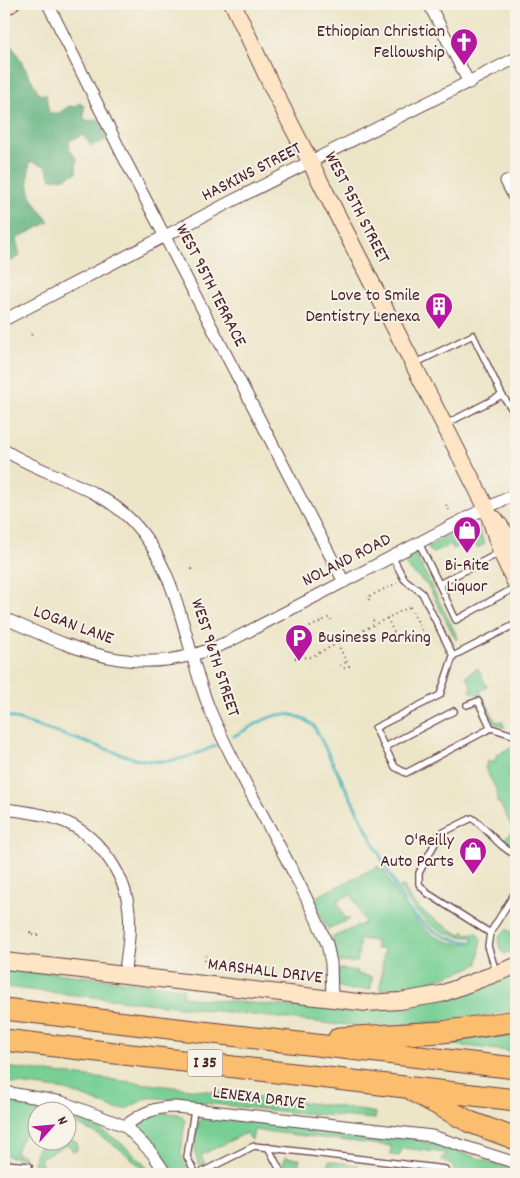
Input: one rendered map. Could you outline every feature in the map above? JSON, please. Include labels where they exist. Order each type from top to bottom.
[{"type":"highway","name":"I 35","points":[[4,1009],[516,1068]]},
{"type":"highway","points":[[284,1042],[442,1032],[516,1021]]},
{"type":"highway","name":"I 35","points":[[4,1040],[516,1100]]},
{"type":"highway","points":[[406,1087],[470,1122],[516,1139]]},
{"type":"main road","points":[[4,7],[11,4]]},
{"type":"main road","name":"WEST 95TH STREET","points":[[233,4],[310,163],[508,550],[516,585]]},
{"type":"main road","name":"MARSHALL DRIVE","points":[[4,961],[367,1003],[400,1001],[441,994],[516,966]]},
{"type":"street","name":"WEST 95TH TERRACE","points":[[48,4],[344,582]]},
{"type":"street","points":[[429,4],[469,82]]},
{"type":"street","name":"HASKINS STREET","points":[[4,320],[516,58]]},
{"type":"street","points":[[506,181],[516,201]]},
{"type":"street","name":"WEST 96TH STREET","points":[[4,450],[27,464],[100,497],[121,511],[136,525],[156,553],[169,580],[203,692],[218,728],[324,936],[331,963],[332,1000]]},
{"type":"street","name":"NOLAND ROAD","points":[[191,655],[210,651],[516,494]]},
{"type":"street","name":"LOGAN LANE","points":[[4,618],[77,649],[110,659],[154,662],[191,655]]},
{"type":"street","points":[[4,809],[37,813],[66,823],[84,833],[108,859],[120,877],[129,913],[129,934],[124,976]]},
{"type":"street","points":[[4,1092],[62,1102],[125,1126],[152,1153],[166,1174]]},
{"type":"street","name":"LENEXA DRIVE","points":[[125,1126],[141,1113],[158,1107],[194,1110],[432,1136],[516,1163]]},
{"type":"lane","points":[[413,364],[473,335],[502,395],[516,415]]},
{"type":"lane","points":[[444,425],[502,395]]},
{"type":"lane","points":[[419,543],[456,620],[516,585]]},
{"type":"lane","points":[[439,584],[508,550]]},
{"type":"lane","points":[[392,558],[404,579],[422,593],[453,656],[440,695],[375,728],[395,767],[406,773],[491,728],[516,736]]},
{"type":"lane","points":[[453,656],[516,624]]},
{"type":"lane","points":[[467,705],[478,701],[491,728]]},
{"type":"lane","points":[[385,747],[454,711]]},
{"type":"lane","points":[[490,933],[427,893],[419,884],[419,873],[440,834],[472,818],[483,825],[498,843],[516,855]]},
{"type":"lane","points":[[496,974],[488,946],[490,933],[516,891]]},
{"type":"lane","points":[[194,1110],[187,1157],[197,1174],[254,1146],[445,1169],[448,1174]]},
{"type":"lane","points":[[268,1147],[282,1174]]},
{"type":"lane","points":[[4,1164],[29,1166]]},
{"type":"path","points":[[446,505],[449,510]]},
{"type":"path","points":[[370,600],[368,597],[404,579]]},
{"type":"path","points":[[295,658],[311,657],[411,606],[425,636]]},
{"type":"path","points":[[292,636],[330,617],[331,620]]},
{"type":"path","points":[[387,618],[398,641],[403,638]]},
{"type":"path","points":[[373,620],[376,624]]},
{"type":"path","points":[[396,636],[401,634]]},
{"type":"path","points":[[335,638],[349,666],[342,669]]},
{"type":"path","points":[[340,665],[347,662]]},
{"type":"path","points":[[30,932],[30,934],[38,935]]},
{"type":"path","points":[[205,961],[206,953]]},
{"type":"green space","points":[[4,31],[40,95],[46,94],[49,113],[59,113],[69,106],[75,107],[79,103],[84,106],[84,121],[99,120],[108,139],[91,146],[83,135],[69,141],[70,150],[77,159],[76,173],[65,178],[51,179],[46,166],[30,161],[29,188],[34,200],[49,222],[16,239],[20,256],[4,265]]},
{"type":"green space","points":[[464,527],[477,527],[485,544],[477,548],[472,539],[453,549],[451,544],[433,553],[429,550],[428,546]]},
{"type":"green space","points":[[414,552],[458,638],[456,640],[428,586],[406,566],[406,557]]},
{"type":"green space","points":[[478,668],[487,687],[480,691],[496,722],[502,721],[505,728],[494,723],[480,696],[470,691],[472,687],[466,676]]},
{"type":"green space","points":[[516,747],[515,847],[510,845],[505,838],[514,831],[499,802],[497,803],[497,791],[485,768],[488,761],[495,761],[497,754]]},
{"type":"green space","points":[[379,866],[380,871],[383,868],[407,909],[417,922],[429,932],[442,939],[457,943],[473,942],[473,937],[449,934],[429,924],[413,908],[400,887],[404,886],[408,895],[420,909],[461,935],[464,931],[468,934],[477,932],[481,940],[478,964],[430,982],[380,990],[384,949],[376,949],[376,941],[360,939],[357,962],[337,962],[331,938],[365,923],[351,894],[337,901],[345,919],[350,919],[328,929],[315,904],[318,901],[316,897]]},
{"type":"green space","points":[[506,929],[514,934],[516,931],[516,949],[504,954],[498,943],[500,935]]},
{"type":"green space","points":[[4,967],[183,988],[183,997],[295,1007],[295,1003],[346,1008],[516,971],[516,1010],[447,1021],[401,1025],[332,1024],[4,987]]},
{"type":"green space","points":[[337,970],[358,971],[357,974],[372,977],[371,989],[350,990],[337,986]]},
{"type":"green space","points":[[516,1028],[516,1052],[440,1043]]},
{"type":"green space","points":[[4,1067],[342,1107],[376,1113],[375,1119],[158,1098],[147,1098],[126,1109],[115,1109],[66,1090],[4,1082]]},
{"type":"green space","points":[[13,1103],[28,1106],[28,1132],[19,1144],[16,1153],[24,1156],[23,1159],[4,1155],[4,1106]]},
{"type":"green space","points":[[156,1112],[179,1114],[185,1121],[181,1154],[189,1174],[177,1174],[143,1133],[141,1126],[143,1120]]},
{"type":"green space","points":[[202,1117],[395,1135],[446,1147],[516,1171],[516,1174],[456,1174],[451,1164],[442,1161],[442,1157],[446,1156],[446,1153],[403,1148],[399,1156],[391,1155],[391,1146],[254,1130],[252,1140],[246,1133],[201,1155],[205,1164],[200,1165],[196,1157],[195,1136]]},
{"type":"green space","points":[[78,1119],[114,1138],[152,1174],[147,1174],[121,1150],[78,1126]]},
{"type":"green space","points":[[37,1150],[56,1150],[40,1158],[43,1167],[35,1166]]},
{"type":"green space","points":[[286,1157],[300,1159],[297,1170],[290,1174],[283,1163]]},
{"type":"green space","points":[[329,1161],[358,1165],[357,1173],[327,1170]]},
{"type":"waterway","points":[[234,736],[264,720],[283,714],[293,715],[314,726],[407,908],[429,928],[454,939],[473,942]]},
{"type":"waterway","points":[[4,715],[136,759],[148,761],[177,760],[215,746]]},
{"type":"place","name":"Ethiopian Christian Fellowship","points":[[464,66]]},
{"type":"place","name":"Love to Smile Dentistry Lenexa","points":[[439,330]]},
{"type":"place","name":"Bi-Rite Liquor","points":[[467,554]]},
{"type":"place","name":"Business Parking","points":[[299,662]]},
{"type":"place","name":"O'Reilly Auto Parts","points":[[473,875]]}]
